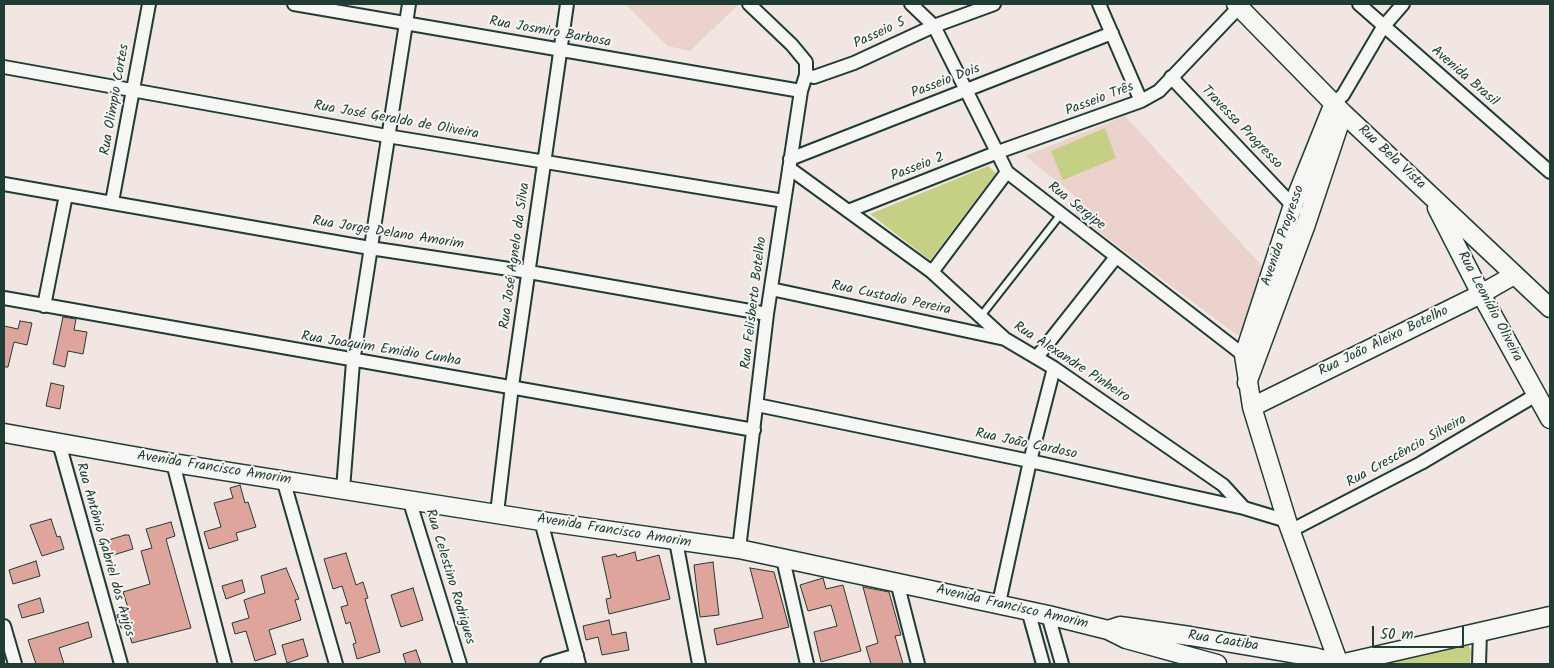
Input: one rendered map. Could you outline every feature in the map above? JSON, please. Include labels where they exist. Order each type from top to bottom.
[{"type":"street","name":"Rua Olimpio Cortes","points":[[112,202],[148,4]]},
{"type":"street","name":"Rua Josmiro Barbosa","points":[[294,4],[801,91]]},
{"type":"street","points":[[343,488],[353,362],[409,4]]},
{"type":"street","name":"Rua José Agnelo da Silva","points":[[497,513],[512,386],[567,4]]},
{"type":"street","points":[[749,4],[792,45],[806,69]]},
{"type":"street","name":"Rua Sergipe","points":[[911,4],[934,26],[1007,172],[1250,360]]},
{"type":"street","name":"Passeio 5","points":[[806,69],[814,77],[854,63],[934,26],[994,4]]},
{"type":"street","points":[[1099,4],[1141,101]]},
{"type":"street","name":"Avenida Brasil","points":[[1359,4],[1550,172]]},
{"type":"street","name":"Avenida Progresso","points":[[1339,664],[1289,526],[1252,408],[1247,384],[1250,360],[1293,205],[1340,104],[1383,27],[1403,4]]},
{"type":"street","name":"Passeio Três","points":[[998,152],[1141,101],[1158,91],[1238,5]]},
{"type":"street","name":"Rua Bela Vista","points":[[1238,5],[1430,194],[1550,308]]},
{"type":"street","name":"Passeio Dois","points":[[789,164],[967,90],[1112,33]]},
{"type":"street","name":"Rua José Geraldo de Oliveira","points":[[4,68],[133,89],[387,136],[784,201]]},
{"type":"street","name":"Rua Felisberto Botelho","points":[[739,549],[767,314],[789,164],[806,69]]},
{"type":"street","name":"Travessa Progresso","points":[[1171,76],[1293,205],[1306,224]]},
{"type":"street","name":"Avenida Progresso","points":[[1250,360],[1306,224],[1340,104]]},
{"type":"street","name":"Passeio 2","points":[[848,211],[998,152]]},
{"type":"street","name":"Rua Alexandre Pinheiro","points":[[789,164],[848,211],[932,272],[1005,339],[1038,357],[1223,485],[1244,508]]},
{"type":"street","points":[[932,272],[1007,172]]},
{"type":"street","name":"Rua Jorge Delano Amorim","points":[[4,184],[370,248],[529,272],[767,314]]},
{"type":"street","name":"Rua Leonídio Oliveira","points":[[1430,194],[1481,294],[1550,419]]},
{"type":"street","points":[[44,306],[66,195]]},
{"type":"street","points":[[1038,357],[1116,257]]},
{"type":"street","name":"Rua João Aleixo Botelho","points":[[1252,408],[1481,294],[1514,274]]},
{"type":"street","name":"Rua Custodio Pereira","points":[[771,289],[1005,339]]},
{"type":"street","name":"Rua Joaquim Emidio Cunha","points":[[4,298],[353,362],[512,386],[754,430]]},
{"type":"street","points":[[999,603],[1030,460],[1054,368]]},
{"type":"street","name":"Rua Crescêncio Silveira","points":[[1289,526],[1421,464],[1536,395]]},
{"type":"street","name":"Rua João Cardoso","points":[[757,406],[1030,460],[1244,508],[1289,526]]},
{"type":"street","name":"Avenida Francisco Amorim","points":[[4,433],[173,463],[343,488],[676,542],[739,549],[999,603],[1108,630],[1126,639],[1198,662],[1217,664]]},
{"type":"street","name":"Rua Antônio Gabriel dos Anjos","points":[[58,444],[121,664]]},
{"type":"street","points":[[173,463],[225,664]]},
{"type":"street","points":[[283,479],[336,664]]},
{"type":"street","name":"Rua Celestino Rodrigues","points":[[409,499],[460,664]]},
{"type":"street","points":[[541,521],[578,660],[547,664]]},
{"type":"street","points":[[676,542],[699,664]]},
{"type":"street","points":[[783,559],[807,664]]},
{"type":"street","points":[[897,582],[918,664]]},
{"type":"street","points":[[1028,610],[1044,664]]},
{"type":"street","points":[[1048,615],[1062,664]]},
{"type":"street","name":"Rua Caatiba","points":[[1108,630],[1120,626],[1190,636],[1314,657],[1339,664],[1550,616]]},
{"type":"street","points":[[4,626],[15,664]]},
{"type":"street","points":[[1479,664],[1480,632]]},
{"type":"street","points":[[1190,636],[1198,662]]},
{"type":"lane","points":[[981,316],[1061,214]]},
{"type":"shaded area","points":[[625,4],[738,5],[690,51],[668,46]]},
{"type":"shaded area","points":[[1125,116],[1264,268],[1241,334],[1237,335],[1075,214],[1074,195],[1025,156]]},
{"type":"green space","points":[[1105,128],[1116,158],[1063,180],[1051,151]]},
{"type":"green space","points":[[988,166],[996,173],[930,260],[870,214]]},
{"type":"green space","points":[[1467,643],[1471,650],[1470,664],[1363,664]]},
{"type":"building","points":[[63,317],[76,319],[74,330],[87,332],[83,354],[68,351],[65,367],[53,364]]},
{"type":"building","points":[[20,321],[32,323],[27,345],[14,342],[8,367],[4,367],[4,326],[18,329]]},
{"type":"building","points":[[51,383],[64,386],[60,409],[46,406]]},
{"type":"building","points":[[240,485],[245,503],[248,502],[256,527],[236,533],[238,540],[209,549],[204,532],[221,527],[214,503],[233,498],[230,488]]},
{"type":"building","points":[[51,519],[57,537],[60,536],[64,549],[42,556],[30,525]]},
{"type":"building","points":[[171,522],[175,536],[166,539],[191,628],[132,643],[127,627],[121,628],[117,615],[129,611],[123,592],[150,584],[141,551],[152,548],[146,529]]},
{"type":"building","points":[[129,535],[133,549],[110,556],[105,541]]},
{"type":"building","points":[[635,552],[637,561],[659,555],[670,599],[609,614],[606,599],[611,598],[602,557],[616,554],[617,557]]},
{"type":"building","points":[[346,553],[356,585],[363,582],[368,598],[365,599],[380,652],[357,659],[353,644],[356,643],[350,622],[346,624],[341,607],[348,605],[342,586],[333,589],[324,559]]},
{"type":"building","points":[[36,561],[40,576],[13,584],[9,570]]},
{"type":"building","points":[[713,562],[719,615],[700,617],[694,565]]},
{"type":"building","points":[[286,568],[299,599],[295,600],[301,620],[269,630],[276,654],[255,661],[246,631],[235,634],[232,623],[249,618],[244,600],[265,593],[261,576]]},
{"type":"building","points":[[750,568],[774,572],[789,627],[717,645],[714,629],[763,618]]},
{"type":"building","points":[[823,578],[826,589],[843,585],[861,651],[821,662],[814,632],[837,626],[831,605],[808,611],[800,585]]},
{"type":"building","points":[[242,580],[245,592],[226,599],[222,586]]},
{"type":"building","points":[[863,587],[889,592],[901,635],[895,636],[903,664],[871,664],[866,647],[878,643]]},
{"type":"building","points":[[413,588],[423,620],[401,627],[391,595]]},
{"type":"building","points":[[40,598],[44,612],[22,618],[18,605]]},
{"type":"building","points":[[609,620],[612,635],[626,632],[629,650],[602,655],[598,637],[586,640],[583,626]]},
{"type":"building","points":[[88,622],[92,637],[59,648],[64,664],[36,664],[28,640]]},
{"type":"building","points":[[303,639],[308,656],[287,663],[282,645]]},
{"type":"building","points":[[416,650],[421,664],[406,664],[403,654]]}]
